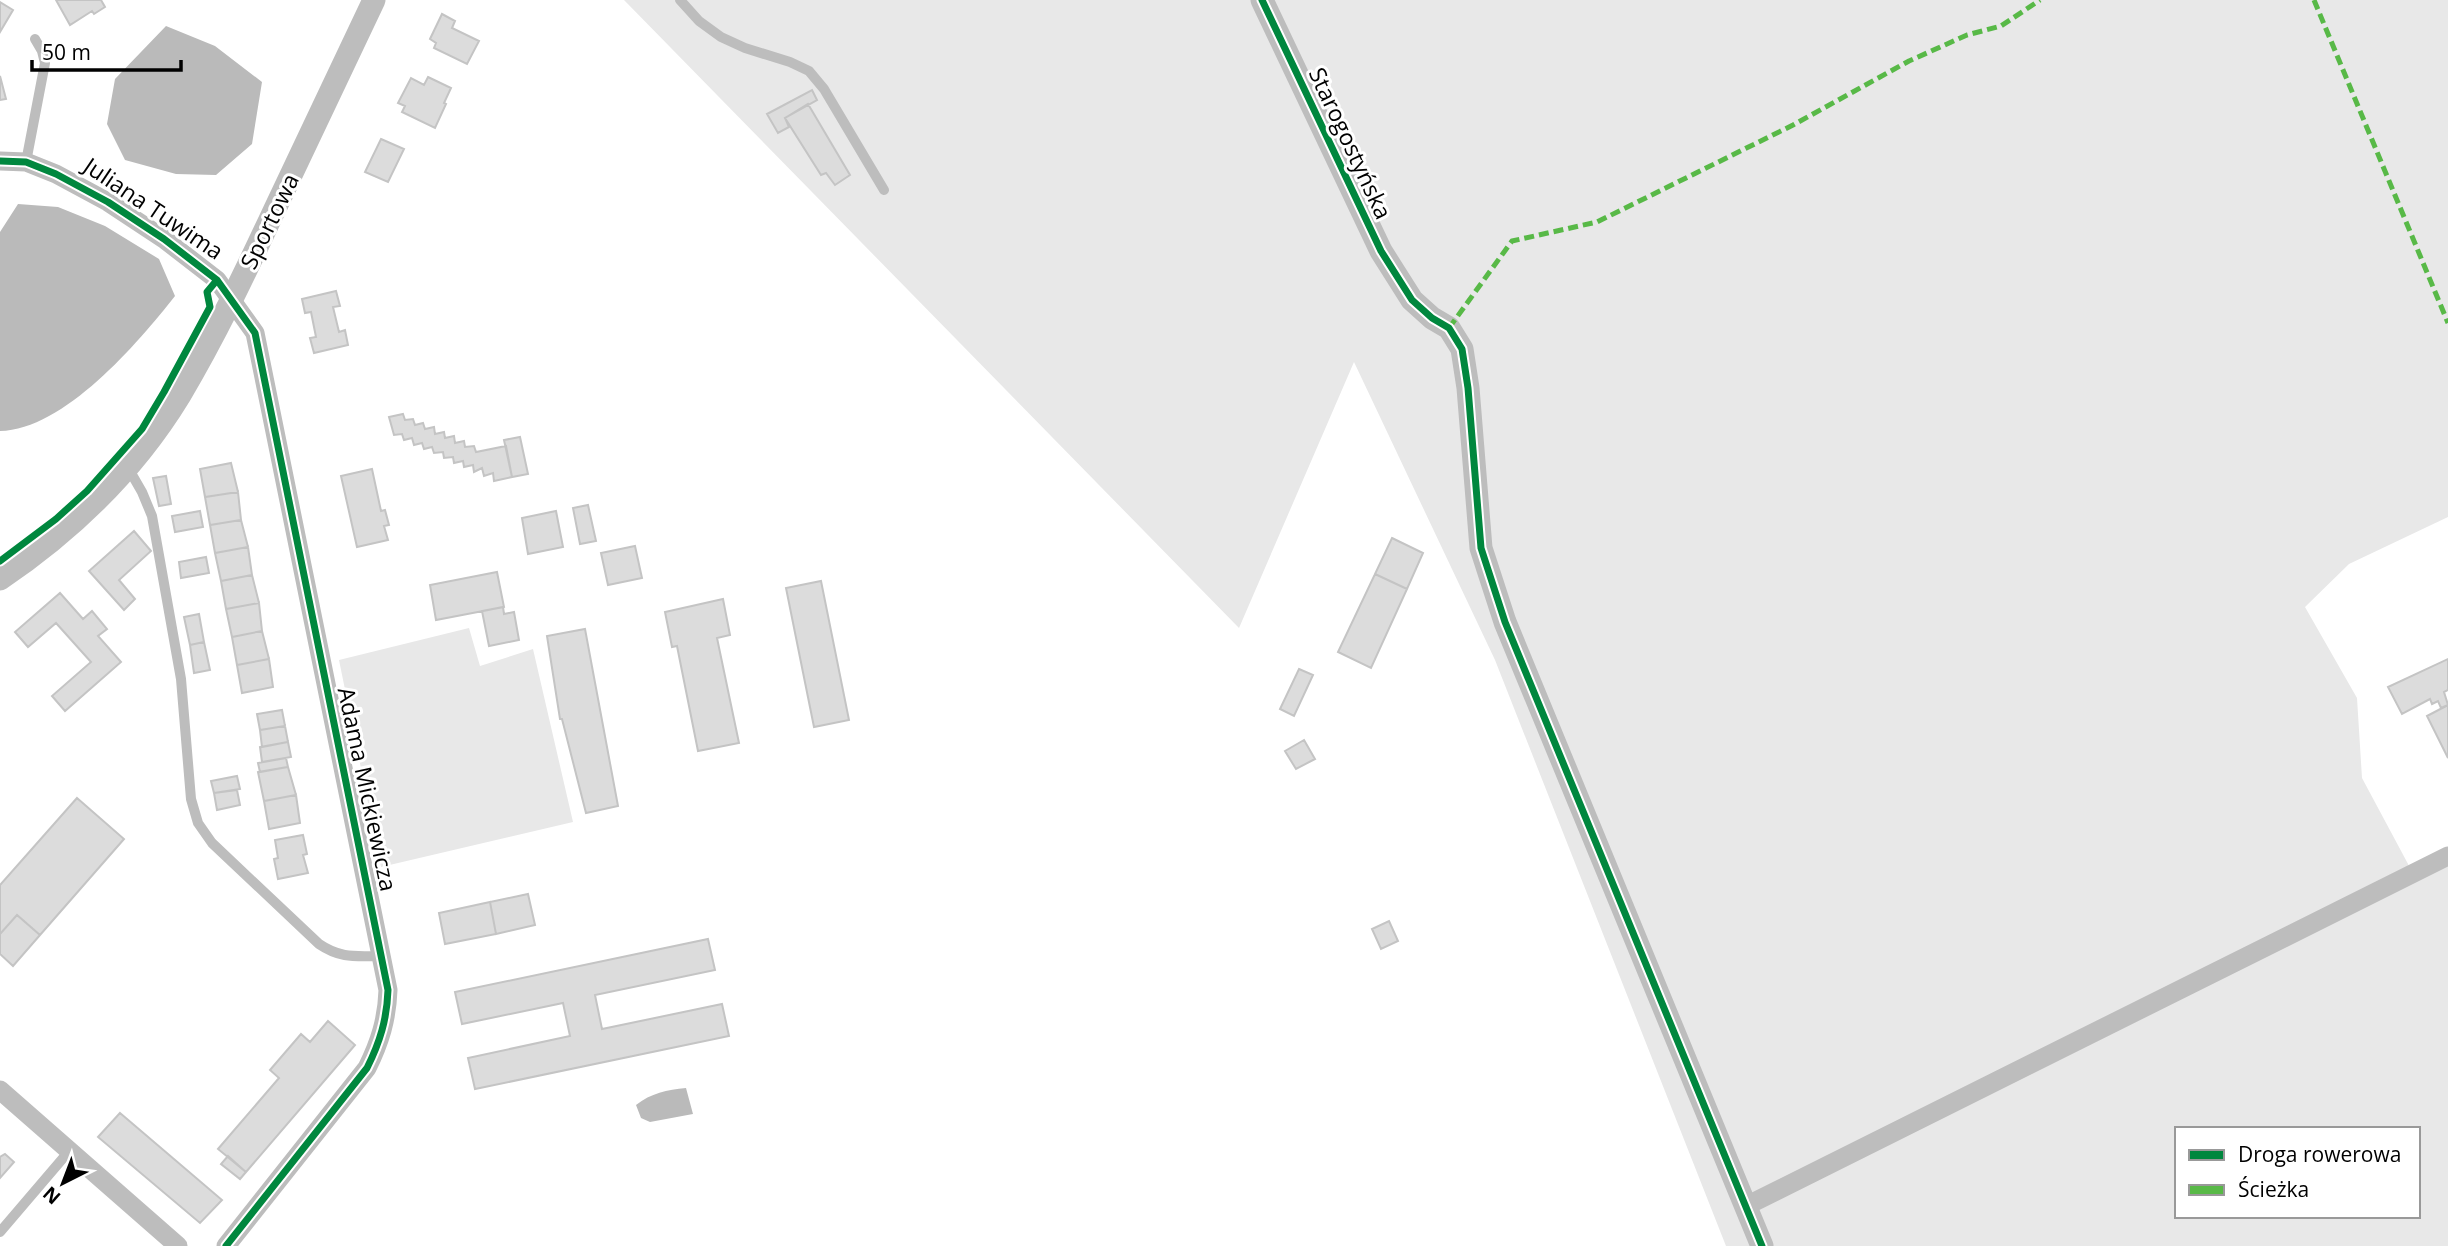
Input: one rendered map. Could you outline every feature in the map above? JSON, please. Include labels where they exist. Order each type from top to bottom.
[{"type":"street","name":"Sportowa","points":[[0,579],[57,537],[88,509],[146,443],[179,396],[231,299],[374,0]]},
{"type":"street","name":"Starogostyńska","points":[[1262,0],[1381,251],[1412,299],[1432,318],[1449,328],[1462,349],[1482,548],[1505,622],[1762,1246]]},
{"type":"street","name":"Juliana Tuwima","points":[[0,160],[26,162],[56,174],[108,202],[164,239],[217,280],[231,299]]},
{"type":"street","name":"Adama Mickiewicza","points":[[226,1246],[367,1068],[381,1041],[387,1015],[388,990],[254,333],[231,299]]},
{"type":"street","points":[[1746,1206],[2448,856]]},
{"type":"street","points":[[0,1090],[178,1246]]},
{"type":"lane","points":[[680,0],[699,21],[721,37],[809,71],[824,89],[884,190]]},
{"type":"lane","points":[[26,162],[45,64],[35,39]]},
{"type":"lane","points":[[127,466],[152,516],[181,679],[191,799],[198,823],[212,844],[319,944],[332,953],[348,957],[382,956]]},
{"type":"lane","points":[[0,1232],[69,1150]]},
{"type":"shaded area","points":[[624,0],[2448,0],[2448,517],[2349,564],[2305,607],[2357,698],[2362,778],[2415,877],[2448,862],[2448,1246],[1726,1246],[1495,660],[1354,362],[1239,628]]},
{"type":"shaded area","points":[[166,26],[215,46],[262,82],[252,144],[216,175],[176,174],[125,160],[107,124],[115,79]]},
{"type":"shaded area","points":[[18,204],[58,207],[105,226],[159,259],[175,296],[120,359],[74,400],[49,416],[24,427],[0,431],[0,232]]},
{"type":"shaded area","points":[[469,628],[480,666],[533,649],[573,822],[381,867],[339,660]]},
{"type":"shaded area","points":[[686,1088],[693,1114],[650,1122],[641,1118],[636,1105],[642,1101],[660,1093]]},
{"type":"building","points":[[56,0],[101,0],[105,7],[94,14],[92,11],[70,25]]},
{"type":"building","points":[[0,2],[13,10],[0,32]]},
{"type":"building","points":[[442,14],[455,21],[452,28],[479,41],[467,64],[434,48],[436,43],[430,39]]},
{"type":"building","points":[[0,76],[6,99],[0,100]]},
{"type":"building","points":[[428,77],[451,88],[435,128],[402,112],[405,106],[398,103],[411,78],[424,85]]},
{"type":"building","points":[[812,90],[817,100],[785,118],[789,127],[778,133],[767,114]]},
{"type":"building","points":[[808,104],[850,175],[835,185],[826,173],[821,175],[785,118]]},
{"type":"building","points":[[381,139],[404,149],[388,182],[365,172]]},
{"type":"building","points":[[336,291],[340,306],[333,307],[339,332],[345,330],[348,345],[314,353],[310,338],[316,337],[311,312],[305,313],[302,299]]},
{"type":"building","points":[[403,414],[405,420],[413,419],[415,425],[423,423],[425,429],[434,427],[435,434],[444,432],[445,438],[454,436],[455,443],[464,441],[465,447],[474,446],[476,452],[506,446],[512,477],[494,481],[493,473],[484,476],[482,468],[474,472],[473,465],[464,467],[463,461],[454,463],[453,457],[444,458],[443,452],[434,453],[432,447],[424,449],[422,443],[414,445],[412,438],[404,440],[402,434],[394,435],[389,417]]},
{"type":"building","points":[[520,437],[528,474],[512,477],[504,440]]},
{"type":"building","points":[[231,463],[238,492],[205,497],[200,469]]},
{"type":"building","points":[[372,469],[381,511],[385,510],[389,525],[384,526],[388,540],[357,547],[341,476]]},
{"type":"building","points":[[166,476],[171,504],[159,506],[153,478]]},
{"type":"building","points":[[238,492],[241,520],[210,525],[205,497]]},
{"type":"building","points":[[588,505],[596,541],[580,544],[573,508]]},
{"type":"building","points":[[200,511],[203,527],[175,532],[172,516]]},
{"type":"building","points":[[556,511],[563,547],[528,554],[522,518]]},
{"type":"building","points":[[241,520],[248,547],[215,553],[210,525]]},
{"type":"building","points":[[134,531],[151,551],[119,580],[135,599],[124,610],[89,571]]},
{"type":"building","points":[[1392,538],[1423,553],[1407,589],[1375,574]]},
{"type":"building","points":[[635,546],[642,578],[608,585],[601,553]]},
{"type":"building","points":[[248,547],[252,575],[221,581],[215,553]]},
{"type":"building","points":[[206,557],[209,573],[181,578],[179,562]]},
{"type":"building","points":[[497,572],[504,607],[436,620],[430,585]]},
{"type":"building","points":[[1375,574],[1407,589],[1371,668],[1338,652]]},
{"type":"building","points":[[252,575],[259,603],[226,609],[221,581]]},
{"type":"building","points":[[821,581],[849,720],[814,727],[786,588]]},
{"type":"building","points":[[60,593],[83,619],[92,611],[107,629],[98,636],[121,662],[65,711],[52,696],[91,662],[56,623],[28,647],[15,632]]},
{"type":"building","points":[[723,599],[730,635],[717,638],[739,743],[698,751],[677,646],[672,647],[665,612]]},
{"type":"building","points":[[259,603],[262,631],[232,637],[226,609]]},
{"type":"building","points":[[503,607],[504,614],[514,612],[519,640],[489,646],[482,611]]},
{"type":"building","points":[[199,614],[204,642],[190,645],[184,617]]},
{"type":"building","points":[[585,629],[618,806],[586,813],[560,719],[547,636]]},
{"type":"building","points":[[262,631],[269,659],[237,665],[232,637]]},
{"type":"building","points":[[204,642],[210,670],[194,673],[190,645]]},
{"type":"building","points":[[269,659],[273,687],[242,693],[237,665]]},
{"type":"building","points":[[2448,659],[2448,690],[2444,692],[2448,705],[2441,708],[2438,701],[2432,704],[2430,699],[2402,714],[2388,687]]},
{"type":"building","points":[[1299,669],[1313,675],[1294,716],[1280,709]]},
{"type":"building","points":[[2448,705],[2448,758],[2427,716]]},
{"type":"building","points":[[282,710],[285,726],[260,730],[257,714]]},
{"type":"building","points":[[285,726],[288,742],[262,747],[260,730]]},
{"type":"building","points":[[1304,740],[1315,759],[1296,769],[1285,751]]},
{"type":"building","points":[[288,742],[291,757],[262,762],[260,747]]},
{"type":"building","points":[[286,758],[288,767],[260,772],[258,763]]},
{"type":"building","points":[[288,767],[296,795],[264,801],[258,772]]},
{"type":"building","points":[[237,776],[240,789],[214,793],[211,781]]},
{"type":"building","points":[[237,790],[240,805],[217,810],[214,793]]},
{"type":"building","points":[[296,795],[300,823],[269,829],[264,801]]},
{"type":"building","points":[[77,798],[124,839],[40,935],[17,915],[0,934],[0,885]]},
{"type":"building","points":[[303,835],[307,854],[303,855],[308,873],[278,879],[274,859],[278,858],[275,840]]},
{"type":"building","points":[[528,894],[535,925],[496,934],[490,902]]},
{"type":"building","points":[[490,902],[496,934],[445,944],[439,913]]},
{"type":"building","points":[[17,915],[40,935],[13,966],[0,954],[0,934]]},
{"type":"building","points":[[1389,921],[1398,941],[1381,949],[1372,929]]},
{"type":"building","points":[[708,939],[715,970],[595,995],[602,1029],[722,1004],[729,1036],[475,1089],[468,1058],[570,1036],[563,1003],[462,1024],[455,992]]},
{"type":"building","points":[[328,1021],[355,1045],[246,1172],[218,1149],[279,1078],[270,1070],[301,1034],[310,1042]]},
{"type":"building","points":[[120,1113],[222,1200],[200,1223],[98,1137]]},
{"type":"building","points":[[5,1154],[14,1162],[0,1178],[0,1157]]},
{"type":"building","points":[[228,1156],[246,1172],[240,1179],[221,1164]]},
{"type":"marked path","points":[[1449,328],[1512,241],[1597,222],[1793,125],[1909,61],[1967,35],[2001,26],[2040,0]]},
{"type":"marked path","points":[[2314,0],[2448,323]]},
{"type":"cycle path","points":[[1262,0],[1381,251],[1412,300],[1432,318],[1449,328],[1462,349],[1468,388],[1481,548],[1505,622],[1762,1246]]},
{"type":"cycle path","points":[[0,161],[26,162],[56,174],[108,202],[164,239],[217,280],[255,333],[388,990],[382,1030],[367,1068],[226,1246]]},
{"type":"cycle path","points":[[0,561],[56,519],[87,491],[142,429],[210,307],[207,292],[217,280]]}]
